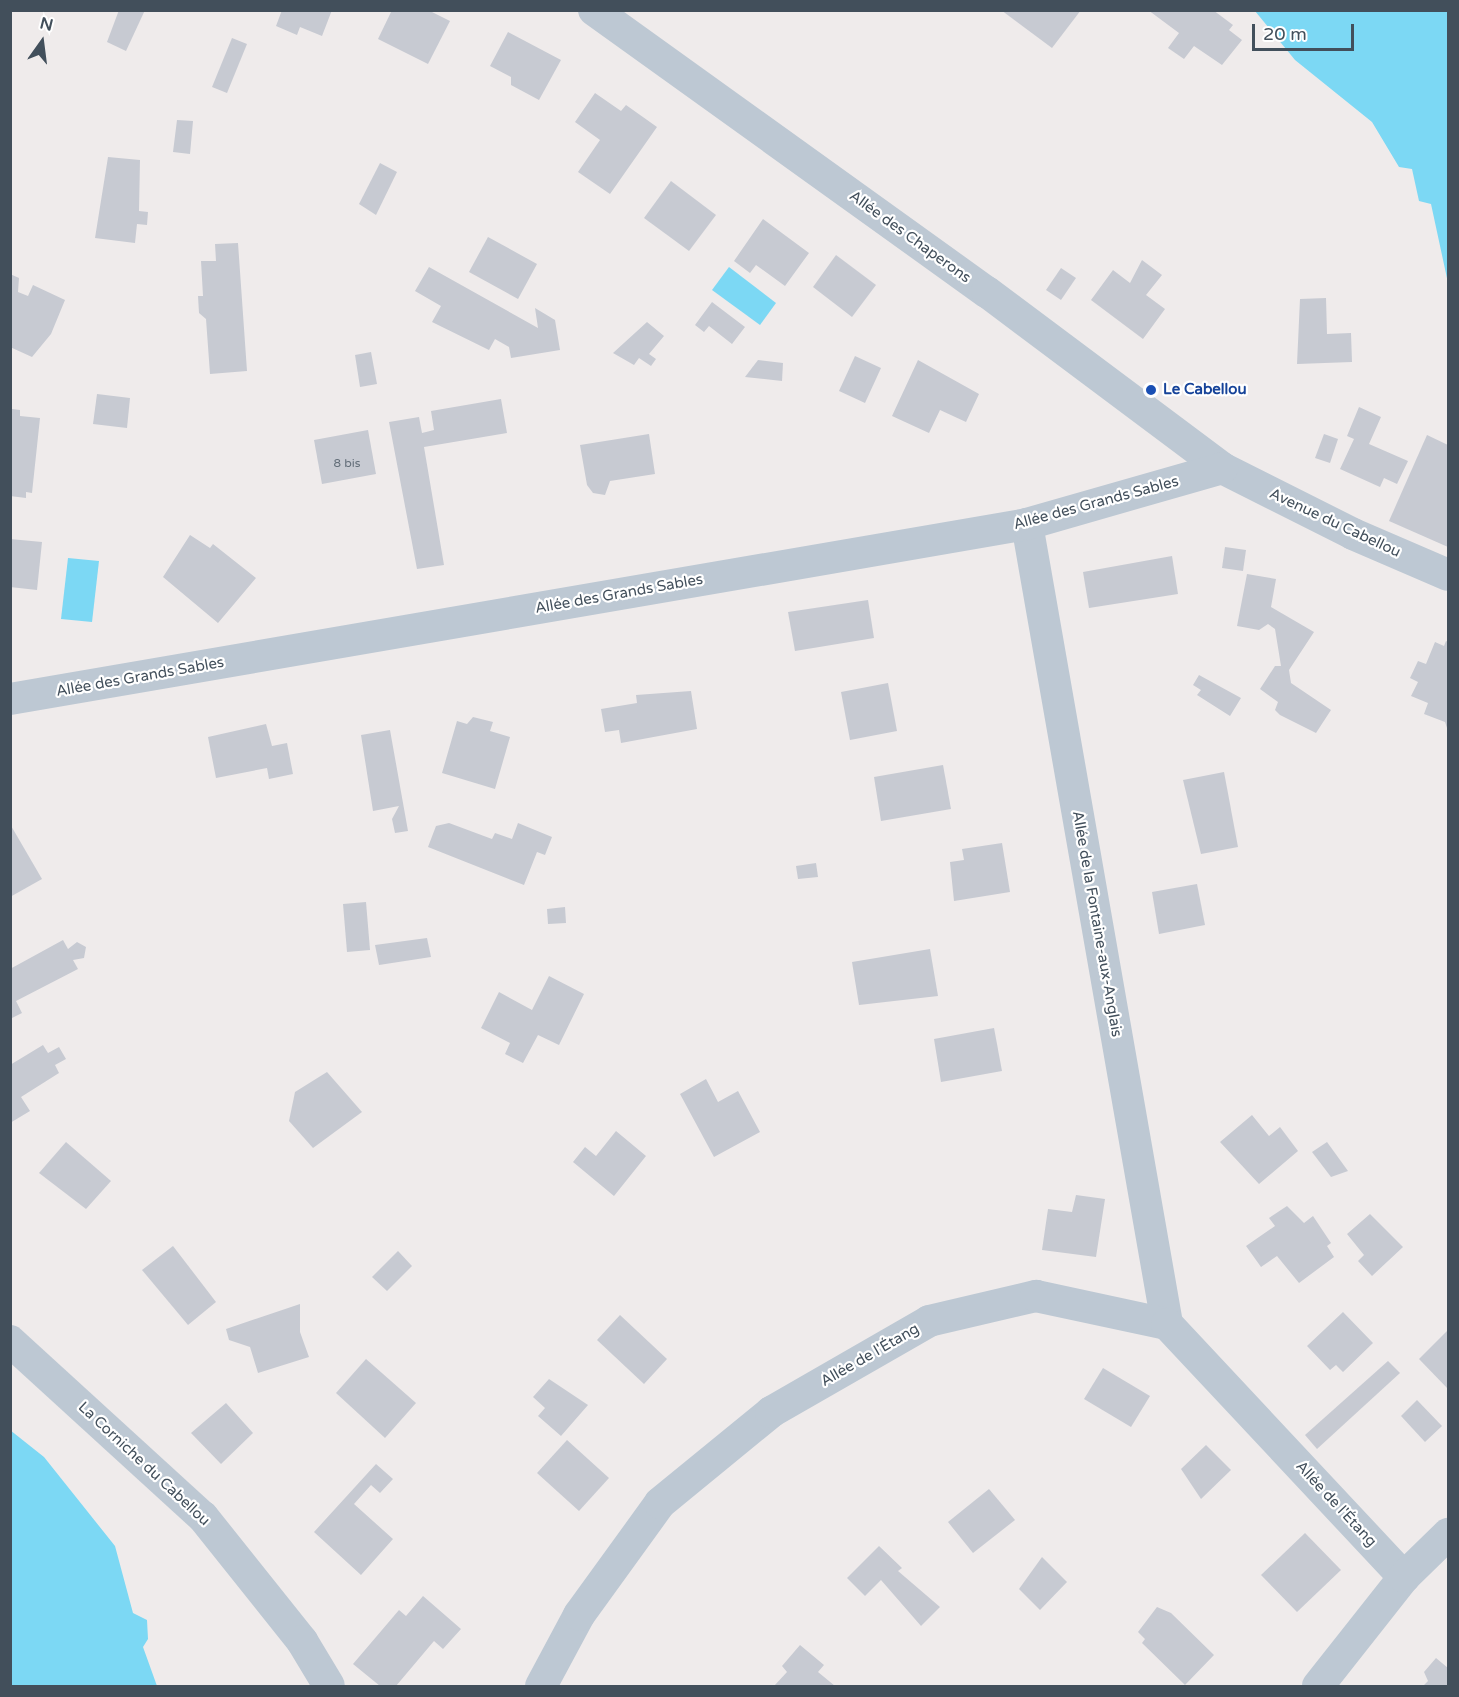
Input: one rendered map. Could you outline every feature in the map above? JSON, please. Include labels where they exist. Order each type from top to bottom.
[{"type":"street","name":"Allée des Chaperons","points":[[594,10],[987,292],[1222,468]]},
{"type":"street","name":"Allée des Grands Sables","points":[[10,699],[1027,524],[1222,468]]},
{"type":"street","name":"Avenue du Cabellou","points":[[1222,468],[1353,534],[1449,575]]},
{"type":"street","name":"Allée de la Fontaine-aux-Anglais","points":[[1027,524],[1167,1324]]},
{"type":"street","name":"Allée de l'Étang","points":[[541,1686],[579,1615],[660,1503],[771,1412],[929,1321],[1036,1296],[1167,1324],[1404,1577]]},
{"type":"street","name":"La Corniche du Cabellou","points":[[10,1341],[203,1517],[302,1641],[329,1686]]},
{"type":"street","points":[[1318,1686],[1404,1577],[1449,1534]]},
{"type":"water","points":[[1255,11],[1448,11],[1448,283],[1431,204],[1419,201],[1412,169],[1399,167],[1372,122],[1295,60]]},
{"type":"water","points":[[729,267],[776,303],[760,325],[712,290]]},
{"type":"water","points":[[68,558],[99,561],[92,622],[61,619]]},
{"type":"water","points":[[10,1430],[44,1457],[115,1546],[133,1613],[147,1620],[148,1639],[143,1647],[157,1686],[11,1686]]},
{"type":"building","points":[[119,10],[145,10],[126,51],[107,42]]},
{"type":"building","points":[[282,10],[332,10],[322,36],[300,27],[297,35],[276,26]]},
{"type":"building","points":[[392,10],[428,10],[450,21],[428,64],[378,39]]},
{"type":"building","points":[[1001,10],[1081,10],[1052,48]]},
{"type":"building","points":[[1148,10],[1213,10],[1233,25],[1229,30],[1242,40],[1222,65],[1194,46],[1184,59],[1168,48],[1179,33]]},
{"type":"building","points":[[508,32],[561,60],[539,100],[511,85],[511,77],[490,66]]},
{"type":"building","points":[[232,38],[247,44],[227,93],[212,87]]},
{"type":"building","points":[[595,93],[621,111],[626,105],[657,127],[610,194],[578,172],[600,140],[575,122]]},
{"type":"building","points":[[177,120],[193,121],[190,154],[173,152]]},
{"type":"building","points":[[108,157],[140,160],[139,211],[148,212],[147,225],[137,224],[135,243],[95,238]]},
{"type":"building","points":[[380,163],[397,172],[376,215],[359,204]]},
{"type":"building","points":[[671,181],[716,215],[689,251],[644,218]]},
{"type":"building","points":[[763,219],[809,253],[785,286],[756,265],[750,273],[734,261]]},
{"type":"building","points":[[488,237],[537,264],[518,299],[469,272]]},
{"type":"building","points":[[238,243],[247,371],[210,374],[206,319],[199,313],[198,296],[203,296],[201,261],[216,261],[215,244]]},
{"type":"building","points":[[836,255],[876,285],[852,317],[813,287]]},
{"type":"building","points":[[1142,260],[1162,275],[1146,295],[1165,309],[1143,339],[1091,300],[1113,270],[1130,283]]},
{"type":"building","points":[[429,267],[538,328],[535,308],[555,320],[560,350],[511,358],[509,347],[495,339],[489,350],[432,322],[441,306],[415,291]]},
{"type":"building","points":[[1061,268],[1076,278],[1061,300],[1046,290]]},
{"type":"building","points":[[10,274],[19,278],[18,292],[28,296],[33,285],[65,300],[51,334],[32,357],[10,347]]},
{"type":"building","points":[[1326,298],[1327,334],[1351,333],[1352,362],[1297,364],[1300,299]]},
{"type":"building","points":[[712,302],[745,327],[732,344],[709,326],[704,332],[695,325]]},
{"type":"building","points":[[647,322],[664,336],[649,354],[656,359],[651,366],[639,358],[634,365],[613,353]]},
{"type":"building","points":[[371,352],[377,384],[360,387],[355,355]]},
{"type":"building","points":[[855,356],[881,368],[865,403],[839,391]]},
{"type":"building","points":[[758,360],[783,363],[782,381],[745,377]]},
{"type":"building","points":[[918,360],[979,394],[966,422],[940,410],[929,433],[892,416]]},
{"type":"building","points":[[97,394],[130,398],[127,428],[93,424]]},
{"type":"building","points":[[501,399],[507,433],[424,447],[444,565],[417,569],[389,422],[419,417],[422,433],[434,430],[431,411]]},
{"type":"building","points":[[1359,407],[1381,417],[1369,444],[1408,461],[1397,484],[1384,478],[1380,487],[1340,469],[1354,439],[1347,436]]},
{"type":"building","points":[[12,409],[20,410],[20,416],[40,418],[32,493],[26,492],[26,498],[10,496]]},
{"type":"building","points":[[368,430],[376,474],[322,484],[314,440]]},
{"type":"building","points":[[649,434],[655,474],[610,481],[605,495],[593,493],[587,485],[580,445]]},
{"type":"building","points":[[1324,434],[1338,439],[1330,463],[1315,458]]},
{"type":"building","points":[[1427,435],[1448,445],[1448,547],[1389,521]]},
{"type":"building","points":[[190,535],[210,548],[213,544],[256,578],[218,623],[163,577]]},
{"type":"building","points":[[10,539],[42,542],[37,590],[10,587]]},
{"type":"building","points":[[1225,547],[1246,550],[1243,571],[1222,568]]},
{"type":"building","points":[[1172,556],[1178,594],[1089,608],[1083,572]]},
{"type":"building","points":[[1247,574],[1276,579],[1271,607],[1314,632],[1289,670],[1291,683],[1331,710],[1316,733],[1280,715],[1275,710],[1278,702],[1260,689],[1275,666],[1281,666],[1275,629],[1268,624],[1259,630],[1237,626]]},
{"type":"building","points":[[868,600],[874,638],[795,651],[788,612]]},
{"type":"building","points":[[1446,641],[1448,642],[1448,731],[1445,722],[1424,714],[1428,703],[1411,696],[1418,682],[1410,678],[1418,661],[1426,664],[1435,642],[1444,646]]},
{"type":"building","points":[[1199,675],[1241,698],[1230,716],[1197,695],[1201,690],[1193,685]]},
{"type":"building","points":[[888,683],[897,731],[850,740],[841,692]]},
{"type":"building","points":[[691,691],[697,729],[621,743],[619,730],[605,732],[601,709],[637,703],[636,695]]},
{"type":"building","points":[[473,717],[493,722],[490,731],[510,737],[495,789],[442,773],[457,721],[467,724]]},
{"type":"building","points":[[266,724],[272,746],[287,743],[293,774],[269,779],[267,768],[216,778],[208,737]]},
{"type":"building","points":[[390,730],[408,831],[395,833],[392,819],[399,806],[373,811],[361,735]]},
{"type":"building","points":[[943,765],[951,809],[881,821],[874,777]]},
{"type":"building","points":[[1224,772],[1238,847],[1201,854],[1183,780]]},
{"type":"building","points":[[449,823],[492,839],[495,833],[512,839],[518,823],[552,837],[545,855],[537,852],[524,885],[428,847],[436,826]]},
{"type":"building","points":[[10,824],[42,879],[10,897]]},
{"type":"building","points":[[1002,843],[1010,892],[954,901],[950,862],[964,860],[962,849]]},
{"type":"building","points":[[816,863],[818,877],[798,879],[796,866]]},
{"type":"building","points":[[1197,884],[1205,925],[1159,934],[1152,892]]},
{"type":"building","points":[[366,902],[370,950],[347,952],[343,904]]},
{"type":"building","points":[[565,907],[566,923],[548,924],[547,909]]},
{"type":"building","points":[[427,938],[431,957],[379,965],[375,945]]},
{"type":"building","points":[[63,940],[68,949],[77,942],[86,947],[84,958],[73,960],[78,969],[16,1001],[22,1013],[10,1019],[10,969]]},
{"type":"building","points":[[930,949],[938,996],[859,1005],[852,962]]},
{"type":"building","points":[[549,976],[584,994],[559,1045],[538,1035],[523,1063],[505,1054],[510,1043],[481,1028],[499,992],[532,1010]]},
{"type":"building","points":[[994,1028],[1002,1071],[941,1082],[934,1039]]},
{"type":"building","points":[[43,1045],[48,1053],[59,1047],[66,1059],[55,1065],[59,1073],[21,1097],[30,1111],[10,1123],[10,1065]]},
{"type":"building","points":[[327,1072],[362,1112],[313,1148],[289,1121],[295,1092]]},
{"type":"building","points":[[706,1079],[718,1102],[738,1091],[760,1132],[714,1157],[680,1094]]},
{"type":"building","points":[[1252,1115],[1269,1136],[1280,1127],[1298,1151],[1259,1184],[1220,1142]]},
{"type":"building","points":[[616,1131],[646,1156],[614,1196],[573,1162],[585,1147],[596,1156]]},
{"type":"building","points":[[66,1142],[111,1181],[86,1209],[39,1173]]},
{"type":"building","points":[[1327,1142],[1348,1171],[1331,1177],[1312,1152]]},
{"type":"building","points":[[1076,1195],[1105,1199],[1096,1257],[1042,1250],[1048,1209],[1072,1212]]},
{"type":"building","points":[[1287,1206],[1304,1223],[1313,1216],[1331,1243],[1327,1246],[1334,1257],[1299,1283],[1277,1256],[1261,1267],[1246,1246],[1275,1226],[1269,1218]]},
{"type":"building","points":[[1370,1214],[1403,1247],[1372,1276],[1358,1261],[1364,1255],[1347,1234]]},
{"type":"building","points":[[173,1246],[216,1302],[188,1325],[142,1270]]},
{"type":"building","points":[[398,1251],[412,1266],[387,1291],[372,1277]]},
{"type":"building","points":[[300,1304],[300,1332],[309,1357],[258,1373],[250,1347],[229,1340],[226,1329]]},
{"type":"building","points":[[1343,1312],[1373,1343],[1343,1372],[1336,1365],[1330,1370],[1307,1346]]},
{"type":"building","points":[[620,1315],[667,1359],[644,1384],[597,1340]]},
{"type":"building","points":[[1448,1330],[1448,1389],[1419,1359]]},
{"type":"building","points":[[366,1359],[416,1403],[385,1438],[336,1393]]},
{"type":"building","points":[[1388,1361],[1400,1373],[1317,1449],[1305,1435]]},
{"type":"building","points":[[1103,1368],[1150,1396],[1131,1427],[1084,1399]]},
{"type":"building","points":[[549,1379],[588,1405],[561,1436],[538,1416],[545,1408],[533,1397]]},
{"type":"building","points":[[1417,1400],[1442,1426],[1425,1442],[1401,1416]]},
{"type":"building","points":[[226,1403],[253,1433],[221,1464],[191,1433]]},
{"type":"building","points":[[567,1440],[609,1478],[579,1511],[537,1473]]},
{"type":"building","points":[[1206,1445],[1231,1470],[1201,1499],[1181,1469]]},
{"type":"building","points":[[376,1464],[393,1479],[380,1493],[371,1485],[354,1504],[393,1539],[361,1575],[314,1532]]},
{"type":"building","points":[[989,1489],[1015,1520],[973,1553],[948,1522]]},
{"type":"building","points":[[1305,1533],[1341,1570],[1297,1612],[1261,1575]]},
{"type":"building","points":[[879,1546],[902,1568],[898,1571],[940,1607],[921,1626],[881,1580],[865,1596],[847,1578]]},
{"type":"building","points":[[1042,1557],[1067,1582],[1040,1610],[1019,1589]]},
{"type":"building","points":[[423,1596],[461,1629],[443,1649],[434,1641],[396,1686],[380,1686],[353,1664],[399,1610],[406,1616]]},
{"type":"building","points":[[1157,1607],[1171,1613],[1214,1655],[1185,1685],[1142,1643],[1145,1639],[1138,1632]]},
{"type":"building","points":[[800,1645],[824,1665],[818,1672],[835,1686],[774,1686],[787,1672],[782,1666]]},
{"type":"building","points":[[1436,1658],[1448,1668],[1448,1686],[1423,1686],[1428,1681],[1424,1672]]},
{"type":"place","name":"Le Cabellou","points":[[1151,390]]}]
